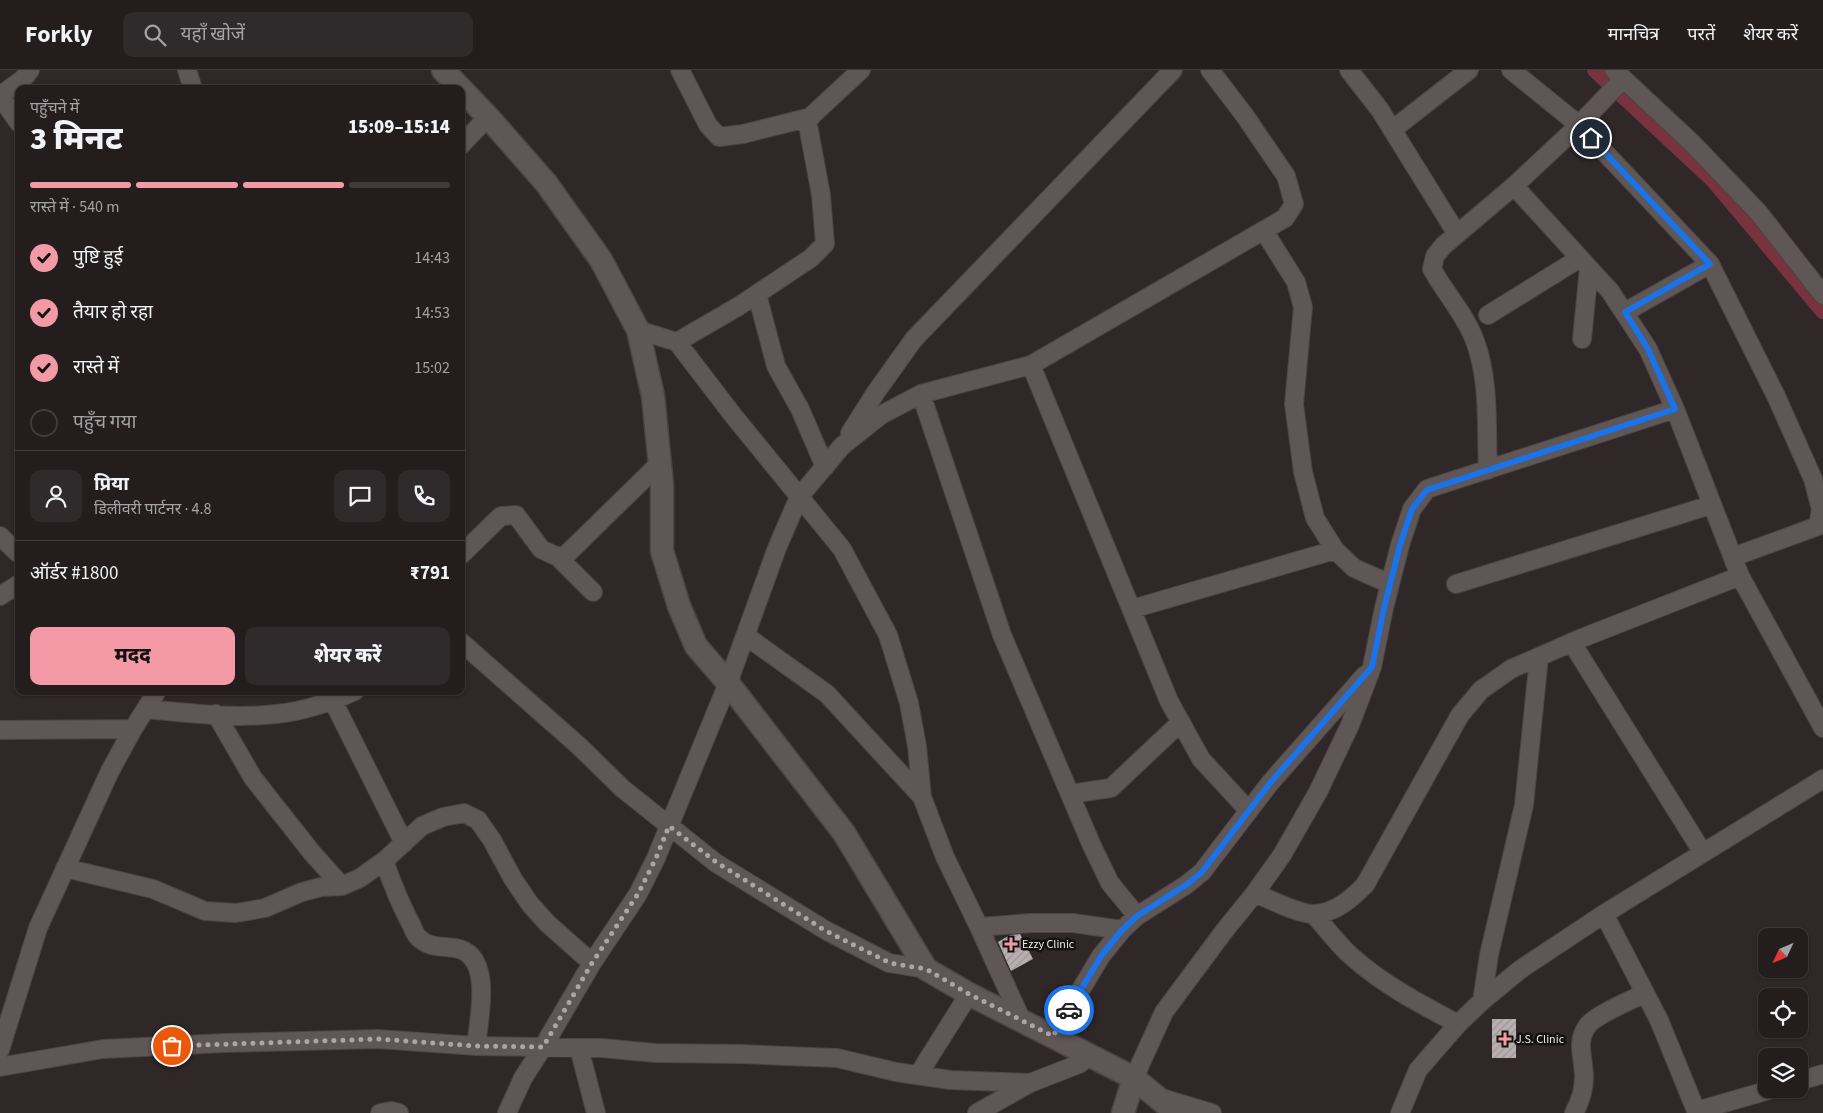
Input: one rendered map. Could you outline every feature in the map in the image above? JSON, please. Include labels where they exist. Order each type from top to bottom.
[{"type":"street","points":[[15,117],[0,96],[23,79],[30,70]]},
{"type":"street","points":[[187,70],[192,85]]},
{"type":"street","points":[[443,70],[457,85]]},
{"type":"street","points":[[680,70],[708,125],[720,137],[743,134],[811,117]]},
{"type":"street","points":[[677,342],[757,294],[811,258],[825,244],[821,195],[807,120],[861,70]]},
{"type":"street","points":[[507,1113],[523,1078],[592,963],[638,894],[656,858],[728,683],[777,548],[799,497],[842,446],[876,392],[914,339],[1173,70]]},
{"type":"street","points":[[842,446],[881,414],[921,394],[1031,365],[1285,218],[1294,204],[1286,176],[1245,116],[1210,70]]},
{"type":"street","points":[[1349,70],[1380,110],[1457,234]]},
{"type":"street","points":[[1392,130],[1469,70]]},
{"type":"street","points":[[1511,70],[1579,125],[1710,264],[1776,396],[1813,479],[1821,508],[1818,526],[1733,557]]},
{"type":"street","points":[[1488,470],[1484,377],[1475,341],[1464,317],[1432,269],[1435,256],[1443,246],[1514,186],[1579,125],[1619,74],[1692,143],[1758,212],[1823,295]]},
{"type":"street","points":[[465,93],[546,183],[601,260],[638,330],[653,396],[662,485],[662,551],[679,606],[696,646],[728,683],[844,833],[926,969]]},
{"type":"street","points":[[465,141],[488,117]]},
{"type":"street","points":[[1514,186],[1610,291],[1648,349],[1675,409],[1740,576],[1823,728]]},
{"type":"street","points":[[1264,231],[1296,282],[1303,307],[1294,404],[1303,472],[1315,518],[1335,550],[1354,568],[1390,584]]},
{"type":"street","points":[[1488,316],[1584,263]]},
{"type":"street","points":[[1582,339],[1584,263]]},
{"type":"street","points":[[1625,312],[1710,264]]},
{"type":"street","points":[[757,294],[776,366],[800,409],[825,467]]},
{"type":"street","points":[[638,330],[677,342],[842,549],[888,635],[909,703],[917,746],[922,797],[945,857],[1021,1019]]},
{"type":"street","points":[[1031,365],[1169,701],[1201,759],[1249,811]]},
{"type":"street","points":[[921,394],[1002,635],[1110,883],[1137,916]]},
{"type":"street","points":[[1123,1113],[1134,1078],[1164,1012],[1282,855],[1318,792],[1350,725],[1372,667],[1390,584],[1412,509],[1427,490],[1675,409]]},
{"type":"street","points":[[558,557],[567,554],[660,463]]},
{"type":"street","points":[[1456,584],[1711,505]]},
{"type":"street","points":[[465,551],[501,516],[516,515],[542,549],[558,557],[593,592]]},
{"type":"street","points":[[0,536],[15,550]]},
{"type":"street","points":[[1132,609],[1335,550]]},
{"type":"street","points":[[1255,893],[1291,908],[1314,914],[1333,910],[1349,900],[1365,885],[1460,714],[1481,690],[1511,669],[1740,576]]},
{"type":"street","points":[[0,596],[15,587]]},
{"type":"street","points":[[746,636],[827,694],[922,797]]},
{"type":"street","points":[[1572,643],[1703,853]]},
{"type":"street","points":[[465,646],[579,746],[623,789],[716,862],[826,931],[890,963],[926,969],[969,994],[1134,1078],[1176,1113]]},
{"type":"street","points":[[1482,1001],[1489,955],[1524,805],[1539,657]]},
{"type":"street","points":[[1053,1036],[1101,956],[1122,930],[1137,916],[1186,885],[1202,872],[1270,783],[1372,667]]},
{"type":"street","points":[[0,1050],[38,928],[110,771],[155,695]]},
{"type":"street","points":[[146,709],[216,714],[278,714],[333,701],[347,695]]},
{"type":"street","points":[[333,701],[404,843]]},
{"type":"street","points":[[216,714],[253,778],[313,854],[342,886]]},
{"type":"street","points":[[1070,794],[1111,788],[1181,722]]},
{"type":"street","points":[[0,730],[133,729]]},
{"type":"street","points":[[1400,1113],[1418,1070],[1458,1024],[1482,1001],[1521,969],[1604,914],[1823,779]]},
{"type":"street","points":[[65,868],[153,889],[205,912],[236,913],[265,908],[302,892],[321,887],[342,886],[360,878],[384,861],[422,826],[443,817],[464,813],[478,820],[530,904],[547,923],[592,963]]},
{"type":"street","points":[[384,861],[399,903],[419,938],[437,947],[455,948],[468,952],[475,959],[480,972],[480,1002],[476,1046]]},
{"type":"street","points":[[1314,914],[1349,954],[1377,976],[1408,997],[1458,1024]]},
{"type":"street","points":[[1604,914],[1659,1020],[1697,1112],[1758,1094]]},
{"type":"street","points":[[979,927],[1030,923],[1073,923],[1122,930]]},
{"type":"street","points":[[1574,1113],[1581,1100],[1584,1078],[1580,1041],[1589,1024],[1645,993]]},
{"type":"street","points":[[918,1075],[969,994]]},
{"type":"street","points":[[0,1066],[103,1049],[224,1043],[378,1039],[476,1046],[602,1048],[655,1053],[837,1058],[896,1072],[950,1080],[1030,1083]]},
{"type":"street","points":[[579,1048],[596,1113]]},
{"type":"street","points":[[977,1113],[1030,1083],[1079,1064],[1091,1055]]},
{"type":"street","points":[[1808,1078],[1823,1074]]},
{"type":"street","points":[[1156,1096],[1212,1113]]},
{"type":"street","points":[[380,1113],[391,1111],[399,1113]]},
{"type":"building","points":[[1020,934],[1033,959],[1011,971],[998,942],[1010,935]]},
{"type":"building","points":[[1492,1019],[1516,1019],[1516,1058],[1492,1058]]},
{"type":"waterway","points":[[1595,70],[1714,181],[1823,311]]},
{"type":"way so far","points":[[172,1046],[378,1039],[476,1046],[543,1047],[592,963],[638,894],[669,826],[716,862],[826,931],[890,963],[926,969],[969,994],[1053,1036],[1069,1010]]},
{"type":"place","name":"Ezzy Clinic","points":[[1011,944]]},
{"type":"place","name":"J.S. Clinic","points":[[1505,1039]]},
{"type":"route","points":[[1069,1010],[1101,956],[1122,930],[1137,916],[1186,885],[1202,872],[1270,783],[1372,667],[1384,608],[1400,545],[1412,509],[1427,490],[1675,409],[1648,349],[1625,312],[1710,264],[1591,138]]}]
